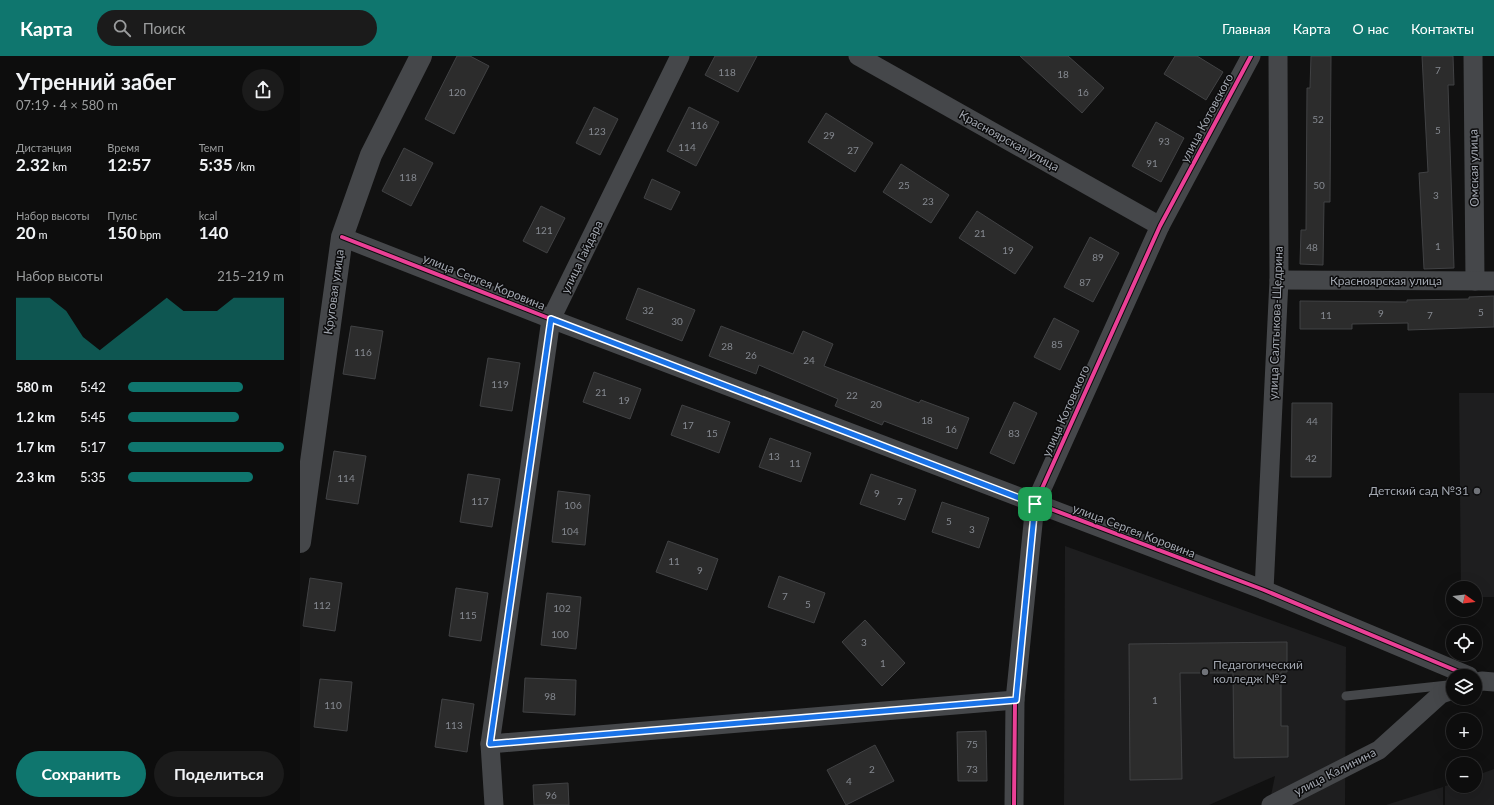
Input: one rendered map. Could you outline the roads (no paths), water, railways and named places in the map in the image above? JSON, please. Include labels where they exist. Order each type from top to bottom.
[{"type":"street","name":"Круговая улица","points":[[300,542],[342,236],[370,155],[421,56]]},
{"type":"street","name":"улица Гайдара","points":[[494,805],[490,744],[551,319],[680,56]]},
{"type":"street","name":"Красноярская улица","points":[[858,56],[1160,226]]},
{"type":"street","name":"улица Котовского","points":[[1014,805],[1016,700],[1035,504],[1160,226],[1251,56]]},
{"type":"street","name":"улица Салтыкова-Щедрина","points":[[1264,590],[1279,280],[1278,56]]},
{"type":"street","name":"Омская улица","points":[[1473,56],[1475,281]]},
{"type":"street","name":"улица Сергея Коровина","points":[[342,236],[551,319],[1264,590],[1452,669]]},
{"type":"street","name":"Красноярская улица","points":[[1279,280],[1494,281]]},
{"type":"street","name":"улица Калинина","points":[[1271,805],[1379,750],[1441,694],[1446,692]]},
{"type":"street","points":[[490,744],[1016,700]]},
{"type":"lane","points":[[1346,696],[1446,685]]},
{"type":"place","name":"Детский сад №31","points":[[1477,491]]},
{"type":"place","name":"Педагогический колледж №2","points":[[1205,672]]}]
